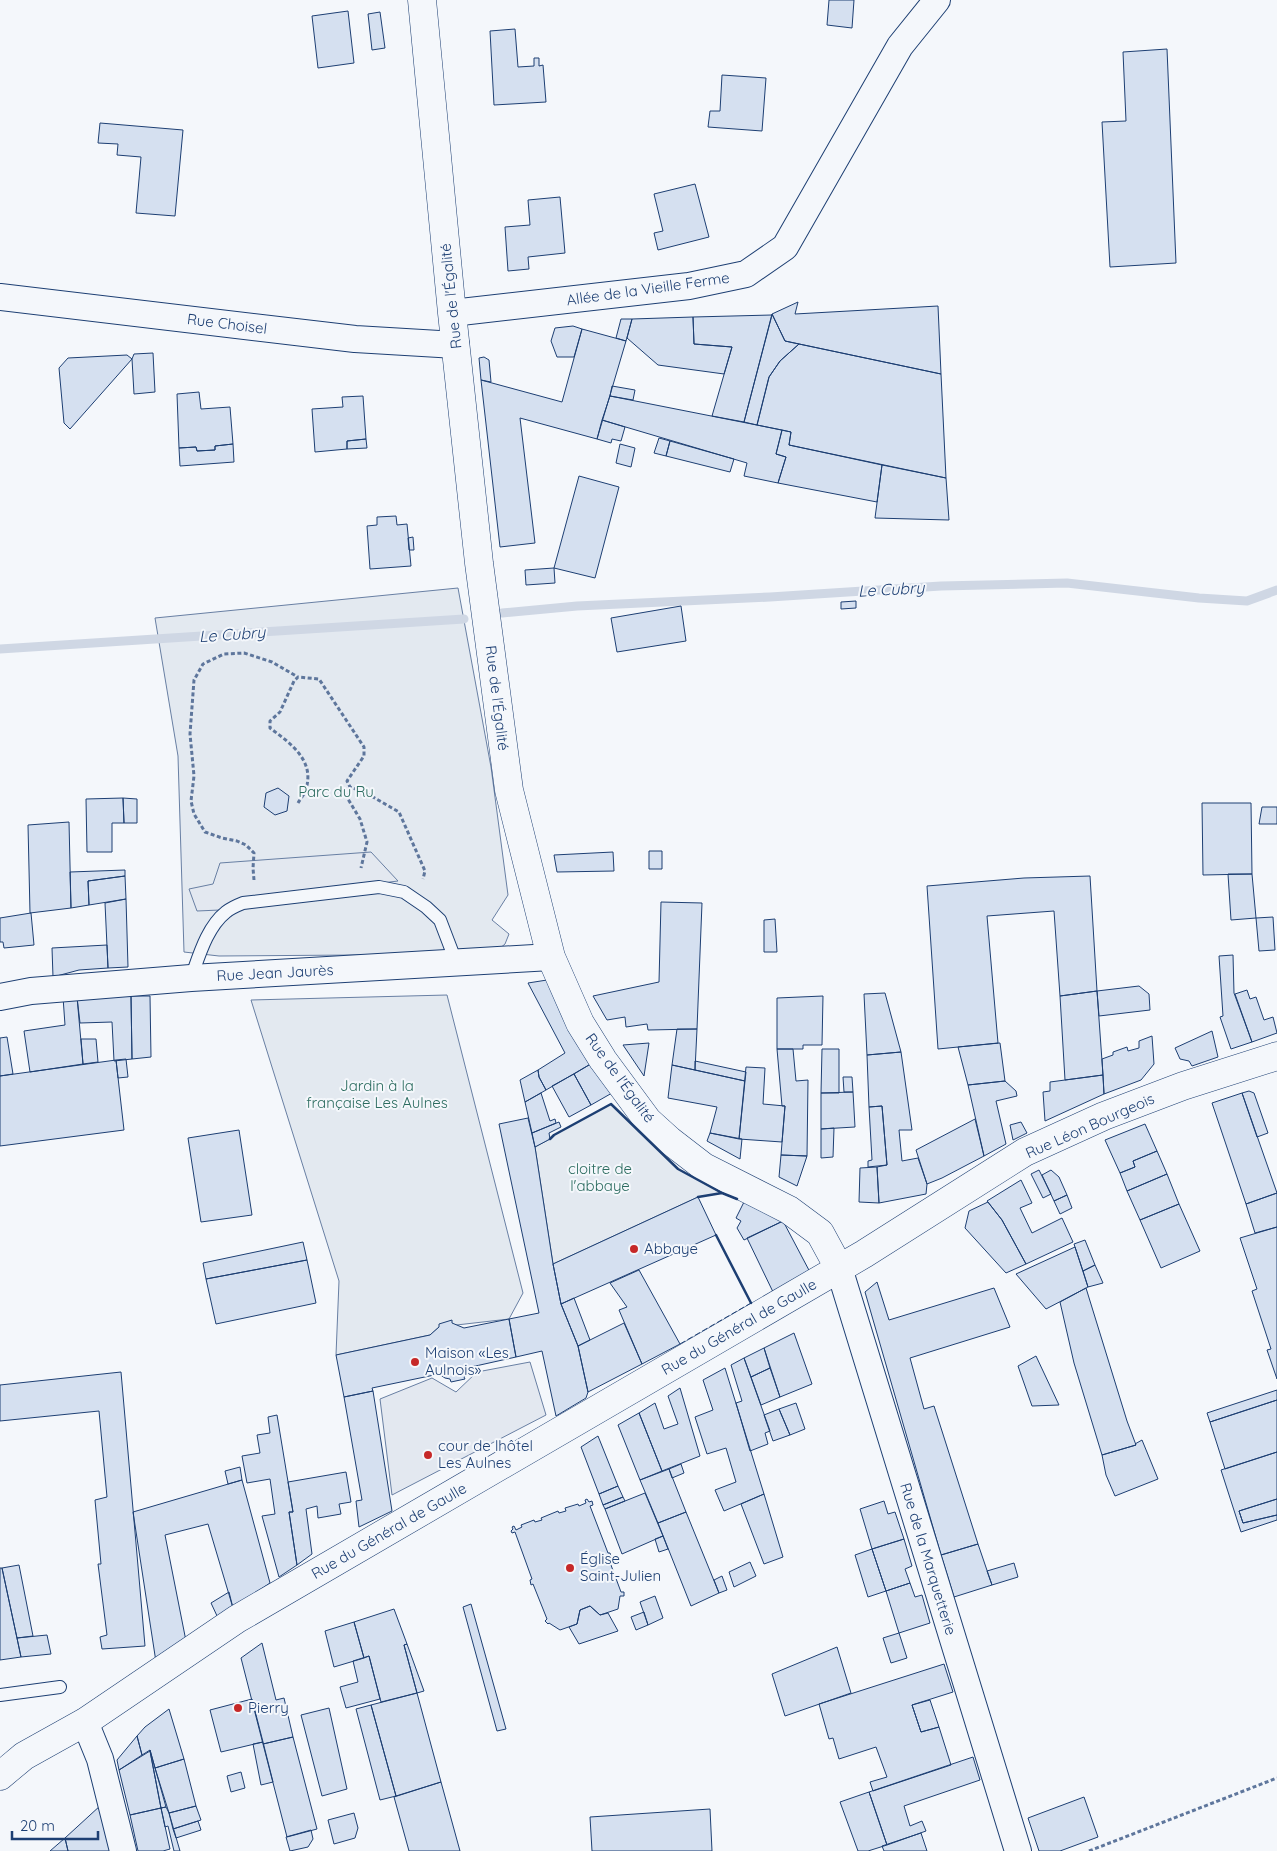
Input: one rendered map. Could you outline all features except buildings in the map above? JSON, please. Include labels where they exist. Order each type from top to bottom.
[{"type":"street","name":"Rue de l'Égalité","points":[[422,0],[452,313],[479,563],[509,790],[551,957],[580,1023],[603,1060],[648,1121],[704,1167],[789,1210],[820,1233],[839,1268]]},
{"type":"street","name":"Allée de la Vieille Ferme","points":[[452,313],[689,286],[746,274],[784,247],[900,46],[937,0]]},
{"type":"street","name":"Rue Choisel","points":[[0,296],[355,339],[456,344]]},
{"type":"street","name":"Rue Jean Jaurès","points":[[0,996],[31,991],[192,978],[551,957]]},
{"type":"street","name":"Rue Léon Bourgeois","points":[[839,1268],[873,1249],[1025,1152],[1104,1116],[1277,1056]]},
{"type":"street","name":"Rue du Général de Gaulle","points":[[0,1776],[24,1756],[85,1722],[237,1619],[839,1268]]},
{"type":"street","name":"Rue de la Marquetterie","points":[[839,1268],[1018,1851]]},
{"type":"street","points":[[85,1722],[100,1759],[123,1851]]},
{"type":"lane","points":[[192,978],[200,952],[212,928],[225,912],[244,903],[356,888],[387,888],[404,892],[419,902],[440,920],[453,954],[454,962]]},
{"type":"lane","points":[[0,1695],[60,1687]]},
{"type":"path","points":[[256,901],[252,868],[254,853],[246,845],[237,841],[205,832],[194,814],[191,801],[194,776],[190,734],[194,680],[204,664],[224,654],[244,652],[272,662],[298,678],[319,679],[364,747],[364,756],[348,781],[350,787],[348,799],[360,819],[367,842],[356,888]]},
{"type":"path","points":[[298,678],[294,681],[280,712],[270,721],[270,728],[300,753],[308,769],[306,789],[298,803]]},
{"type":"path","points":[[350,787],[366,793],[399,812],[425,870],[419,902]]},
{"type":"path","points":[[1089,1851],[1277,1778]]},
{"type":"green space","name":"Parc du Ru","points":[[458,588],[491,767],[508,895],[492,920],[509,934],[505,944],[493,954],[219,956],[184,952],[178,756],[155,618]]},
{"type":"green space","name":"Jardin à la française Les Aulnes","points":[[447,995],[523,1293],[509,1319],[439,1327],[430,1335],[336,1355],[339,1281],[251,1000]]},
{"type":"green space","name":"cloitre de l'abbaye","points":[[611,1104],[678,1169],[722,1193],[698,1197],[553,1264],[535,1147]]},
{"type":"shaded area","points":[[371,852],[398,881],[237,901],[220,910],[197,911],[189,889],[213,884],[220,863]]},
{"type":"shaded area","name":"cour de lhôtel Les Aulnes","points":[[530,1362],[546,1415],[392,1495],[380,1399],[432,1378],[456,1392],[477,1372]]},
{"type":"waterway","name":"Le Cubry","points":[[502,613],[577,606],[770,597],[941,586],[1067,583],[1199,598],[1247,601],[1277,590]]},
{"type":"waterway","name":"Le Cubry","points":[[0,649],[464,619]]},
{"type":"fence","points":[[680,1344],[751,1303]]},
{"type":"wall","points":[[550,1139],[611,1104],[678,1169],[722,1193],[698,1197]]},
{"type":"wall","points":[[722,1193],[737,1199]]},
{"type":"wall","points":[[716,1235],[751,1303]]},
{"type":"place","name":"Abbaye","points":[[634,1249]]},
{"type":"place","name":"Maison «Les Aulnois»","points":[[415,1362]]},
{"type":"place","name":"cour de lhôtel Les Aulnes","points":[[428,1455]]},
{"type":"place","name":"Église Saint-Julien","points":[[570,1568]]},
{"type":"place","name":"Pierry","points":[[238,1708]]}]
